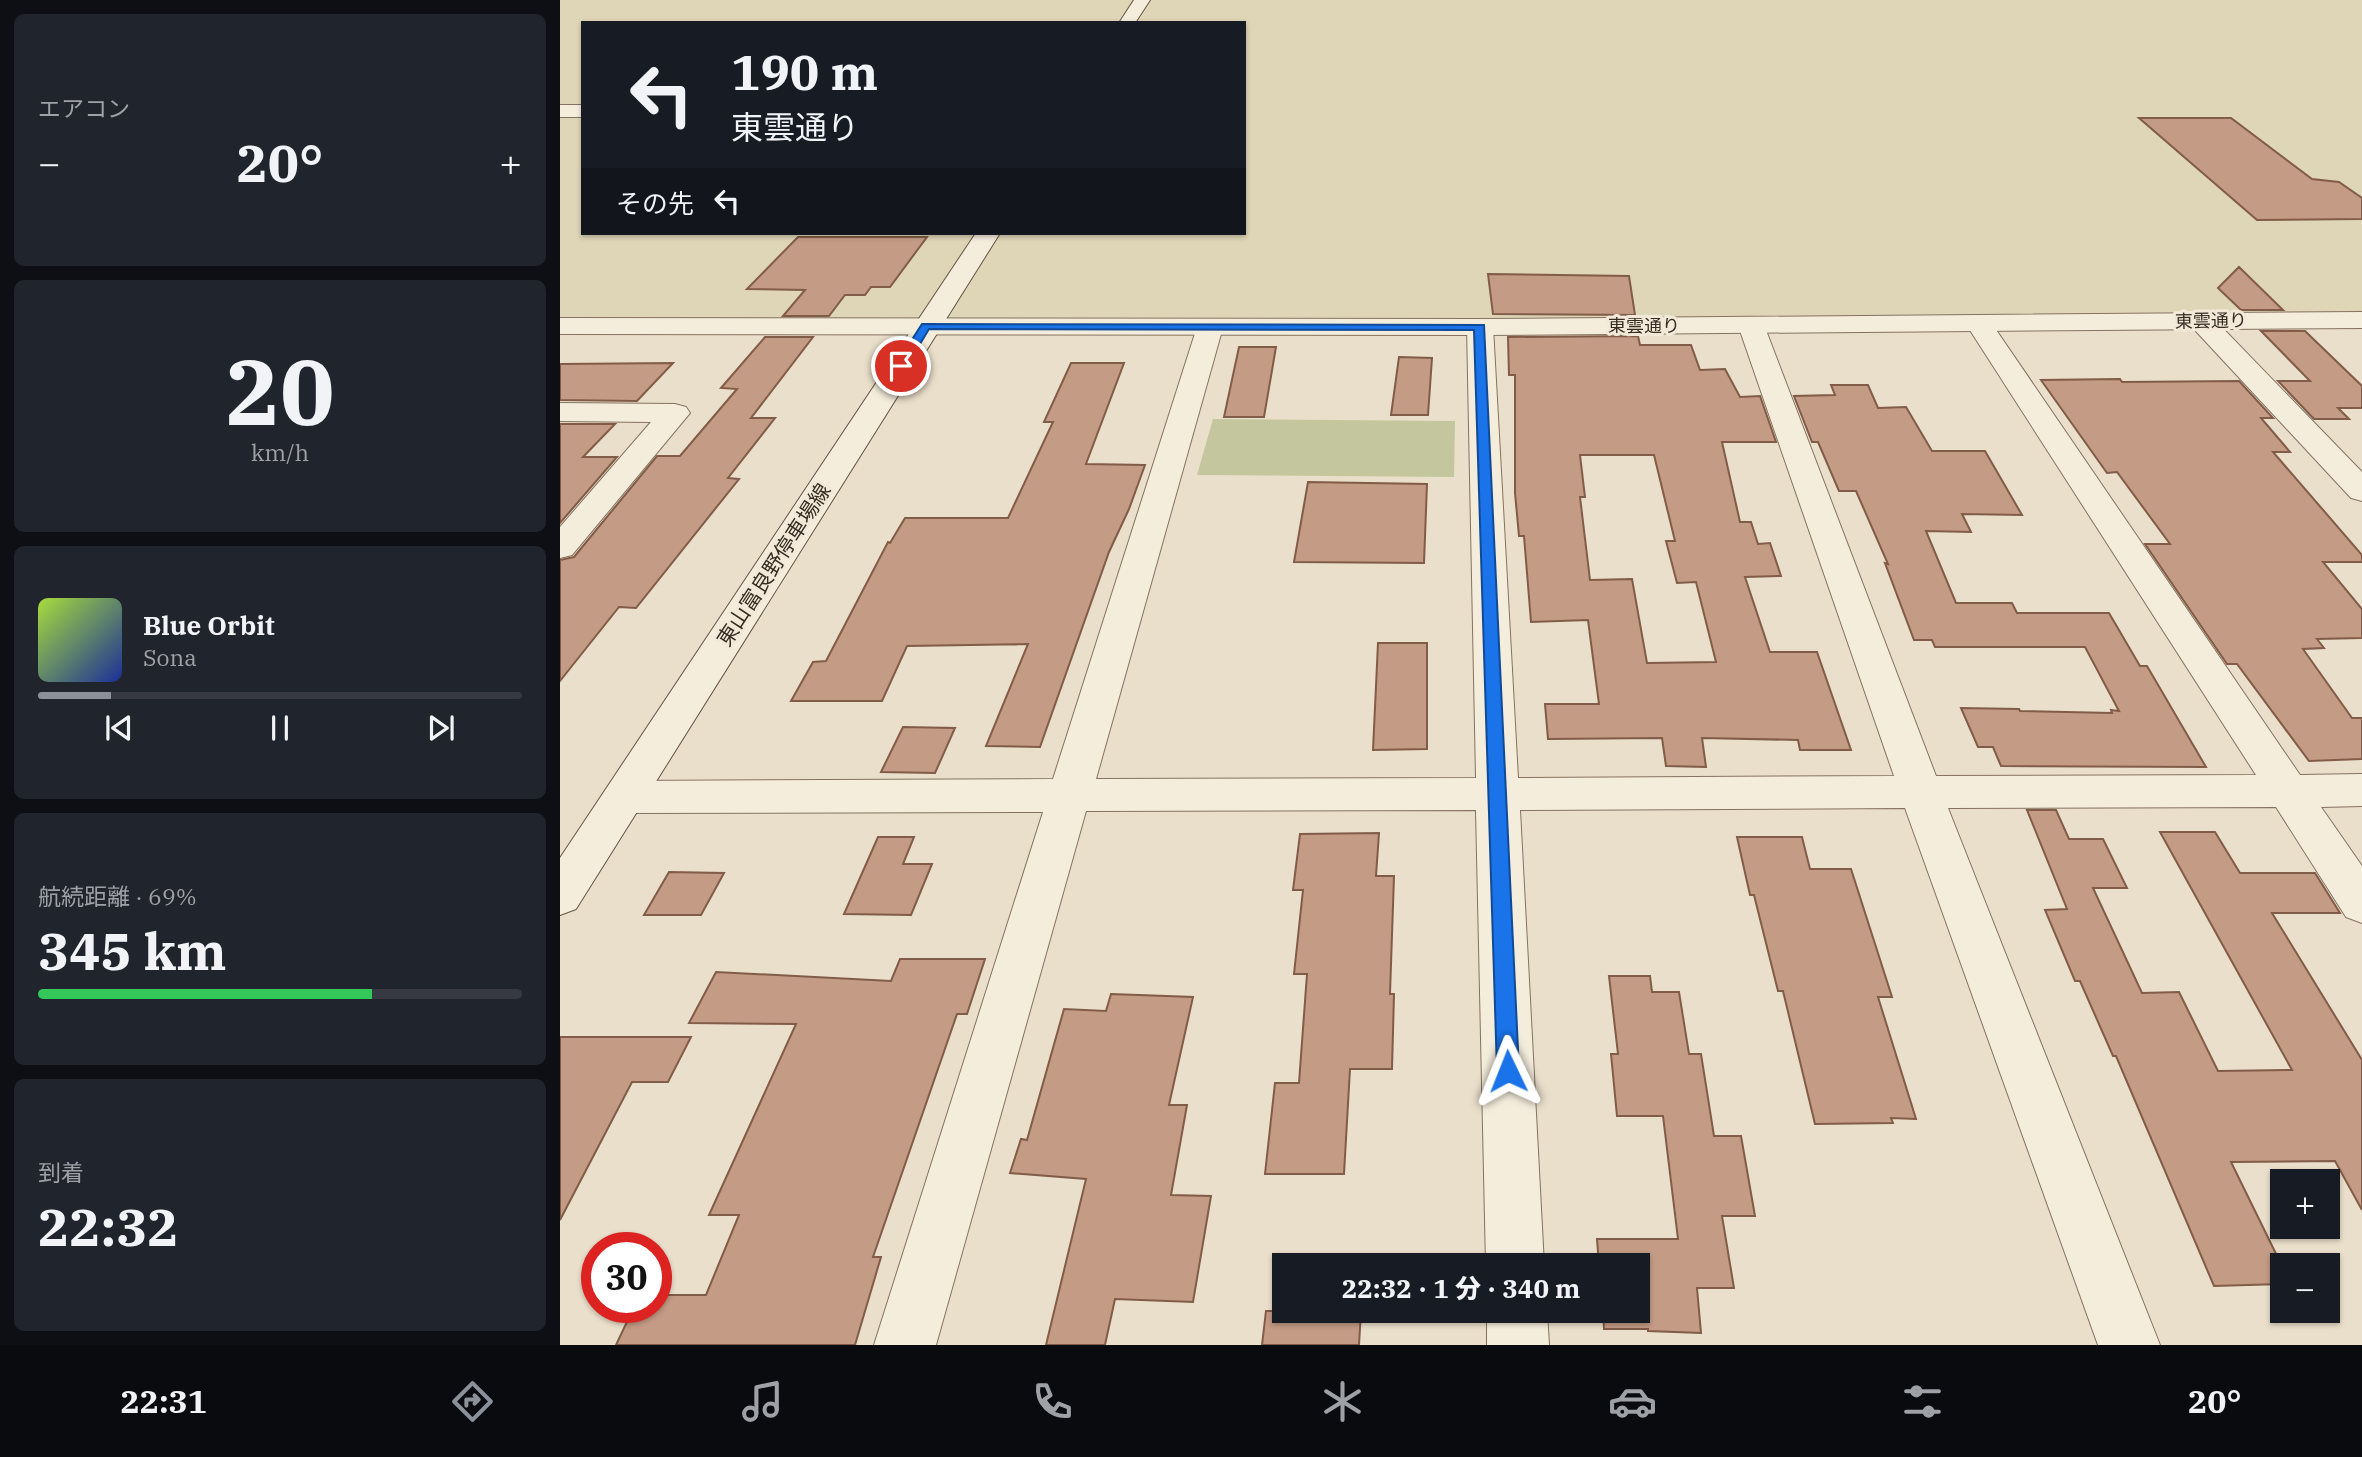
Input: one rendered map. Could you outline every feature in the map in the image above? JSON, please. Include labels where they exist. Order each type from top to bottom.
[{"type":"street","points":[[1128,21],[1142,0]]},
{"type":"street","points":[[560,111],[581,111]]},
{"type":"street","name":"東山富良野停車場線","points":[[560,896],[987,235]]},
{"type":"street","name":"東雲通り","points":[[560,326],[1480,327],[2362,320]]},
{"type":"street","points":[[2201,321],[2362,491]]},
{"type":"street","points":[[1979,324],[2362,904]]},
{"type":"street","points":[[1751,325],[1921,794],[2129,1345]]},
{"type":"street","points":[[905,1345],[1210,327]]},
{"type":"street","points":[[1480,327],[1515,1253]]},
{"type":"street","points":[[560,412],[675,413],[560,548]]},
{"type":"street","points":[[624,797],[1921,794],[2362,790]]},
{"type":"street","points":[[1517,1323],[1518,1345]]},
{"type":"shaded area","points":[[560,0],[2362,0],[2362,318],[560,319]]},
{"type":"green space","points":[[1213,419],[1455,421],[1454,477],[1197,475]]},
{"type":"building","points":[[2139,118],[2231,118],[2312,179],[2339,182],[2362,198],[2362,219],[2257,220]]},
{"type":"building","points":[[798,237],[927,237],[890,287],[871,287],[865,295],[845,295],[829,316],[783,316],[805,290],[747,289]]},
{"type":"building","points":[[2239,267],[2283,310],[2241,310],[2218,288]]},
{"type":"building","points":[[1488,274],[1629,276],[1635,315],[1493,314]]},
{"type":"building","points":[[2261,331],[2305,331],[2362,386],[2362,408],[2338,408],[2349,419],[2314,419],[2278,381],[2310,381]]},
{"type":"building","points":[[1638,336],[1640,345],[1691,345],[1700,370],[1725,369],[1740,397],[1760,396],[1776,442],[1722,442],[1740,522],[1751,522],[1758,544],[1770,543],[1781,576],[1745,577],[1770,652],[1817,652],[1851,750],[1800,750],[1798,740],[1702,738],[1706,767],[1666,766],[1662,738],[1548,739],[1545,704],[1599,704],[1588,620],[1531,622],[1524,536],[1519,536],[1515,493],[1515,375],[1509,375],[1508,337]],"holes":[[[1580,455],[1654,455],[1675,541],[1666,541],[1677,583],[1696,582],[1716,662],[1647,663],[1632,579],[1590,580],[1580,497],[1585,497]]]},
{"type":"building","points":[[765,337],[813,337],[751,418],[775,418],[728,478],[739,479],[636,608],[619,607],[560,681],[560,560],[574,557],[657,456],[680,456],[737,389],[721,388]]},
{"type":"building","points":[[1239,347],[1276,347],[1264,417],[1224,417]]},
{"type":"building","points":[[1399,357],[1432,358],[1428,415],[1391,415]]},
{"type":"building","points":[[673,363],[637,401],[560,400],[560,364]]},
{"type":"building","points":[[1071,363],[1124,363],[1086,464],[1145,465],[1109,552],[1040,747],[986,746],[1028,644],[907,646],[882,701],[791,701],[813,662],[826,661],[888,542],[890,543],[905,518],[1008,518],[1053,422],[1044,422]]},
{"type":"building","points":[[2120,379],[2122,382],[2239,381],[2273,418],[2261,418],[2290,452],[2273,452],[2362,555],[2362,562],[2323,562],[2362,609],[2362,638],[2317,639],[2324,648],[2303,649],[2352,718],[2362,718],[2362,759],[2309,761],[2237,664],[2227,664],[2145,544],[2170,544],[2117,472],[2107,473],[2041,380]]},
{"type":"building","points":[[1831,385],[1868,385],[1878,408],[1906,407],[1932,451],[1985,451],[2022,515],[1962,514],[1971,532],[1926,531],[1956,603],[2012,603],[2017,613],[2109,613],[2140,666],[2147,666],[2206,767],[2001,766],[1993,747],[1978,747],[1961,708],[2112,713],[2111,710],[2119,711],[2085,647],[1935,647],[1932,640],[1914,640],[1885,563],[1888,564],[1856,491],[1839,491],[1818,442],[1812,442],[1794,396],[1835,395]]},
{"type":"building","points":[[560,424],[615,424],[583,457],[617,457],[560,523]]},
{"type":"building","points":[[1308,482],[1427,484],[1424,563],[1294,562]]},
{"type":"building","points":[[1378,643],[1427,643],[1427,749],[1373,750]]},
{"type":"building","points":[[903,727],[955,728],[935,773],[881,772]]},
{"type":"building","points":[[2027,810],[2056,810],[2069,839],[2103,839],[2127,888],[2093,888],[2142,993],[2179,992],[2218,1071],[2292,1070],[2160,832],[2215,832],[2240,873],[2315,873],[2340,913],[2272,913],[2362,1060],[2362,1210],[2335,1161],[2231,1162],[2276,1253],[2270,1253],[2270,1284],[2214,1286],[2116,1056],[2113,1056],[2080,981],[2075,981],[2045,910],[2067,909]]},
{"type":"building","points":[[1379,833],[1376,876],[1394,876],[1390,994],[1394,994],[1392,1069],[1350,1069],[1344,1174],[1265,1174],[1275,1083],[1299,1083],[1307,974],[1294,974],[1303,890],[1293,890],[1300,834]]},
{"type":"building","points":[[878,837],[914,837],[903,864],[932,864],[911,915],[844,914]]},
{"type":"building","points":[[1737,837],[1802,837],[1810,869],[1851,869],[1892,997],[1878,997],[1916,1119],[1891,1118],[1893,1123],[1815,1124],[1783,991],[1778,991],[1754,895],[1750,895]]},
{"type":"building","points":[[669,872],[724,873],[701,915],[644,915]]},
{"type":"building","points":[[900,959],[985,959],[967,1014],[957,1014],[873,1257],[881,1257],[855,1345],[616,1345],[626,1323],[672,1323],[672,1295],[706,1295],[739,1215],[709,1215],[796,1024],[689,1023],[716,972],[891,981]]},
{"type":"building","points":[[1609,976],[1650,976],[1652,992],[1679,992],[1689,1054],[1701,1054],[1714,1136],[1741,1136],[1755,1216],[1722,1216],[1734,1288],[1697,1288],[1701,1333],[1604,1329],[1604,1323],[1650,1323],[1650,1253],[1598,1253],[1597,1239],[1678,1239],[1663,1116],[1617,1116],[1611,1054],[1618,1054]]},
{"type":"building","points":[[1111,994],[1193,997],[1169,1105],[1187,1105],[1171,1195],[1211,1196],[1193,1302],[1115,1299],[1105,1345],[1046,1345],[1086,1179],[1010,1173],[1021,1139],[1027,1140],[1064,1009],[1106,1011]]},
{"type":"building","points":[[560,1037],[691,1037],[668,1082],[632,1082],[560,1220]]},
{"type":"building","points":[[1266,1311],[1272,1311],[1272,1323],[1360,1323],[1359,1345],[1262,1345]]},
{"type":"route","points":[[901,366],[926,326],[1480,327],[1508,1071]]}]
